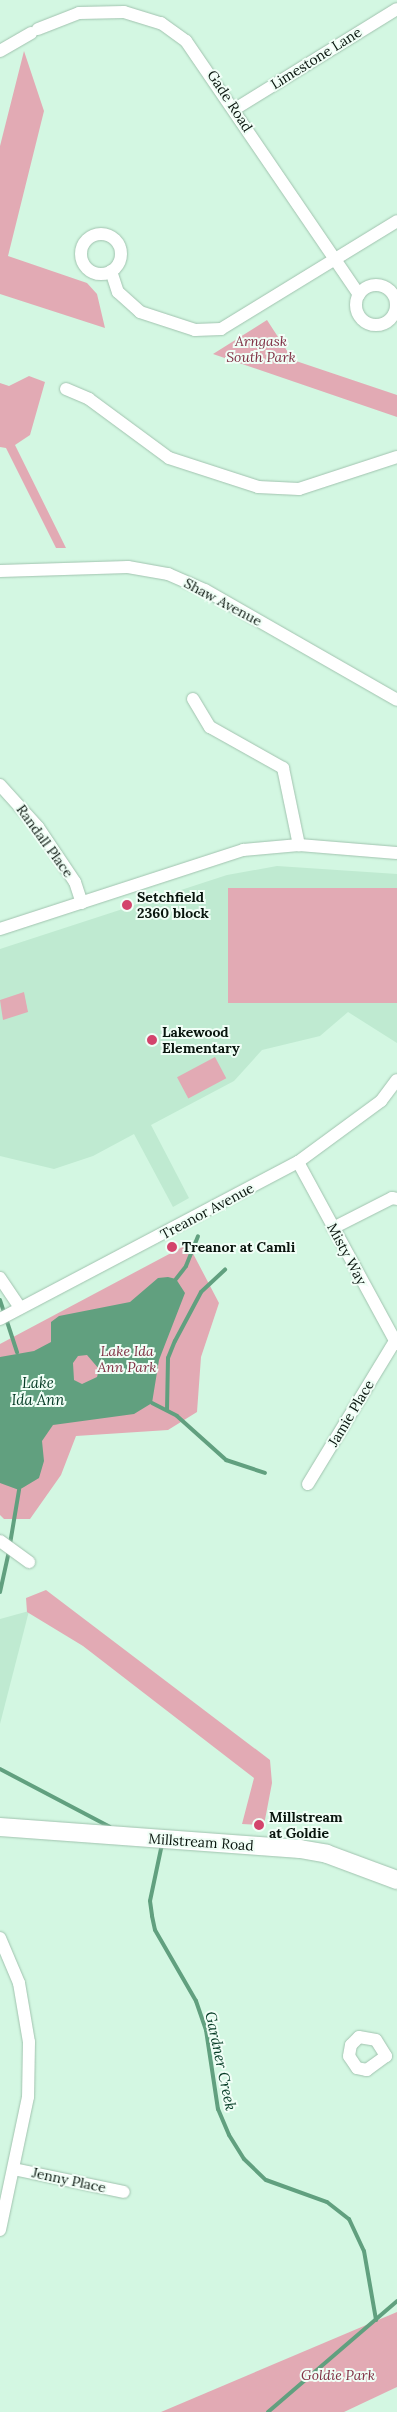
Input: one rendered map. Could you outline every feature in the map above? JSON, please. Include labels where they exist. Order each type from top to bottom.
[{"type":"main road","name":"Millstream Road","points":[[0,1827],[300,1849],[327,1854],[397,1880]]},
{"type":"street","name":"Limestone Lane","points":[[235,109],[397,8]]},
{"type":"street","name":"Gade Road","points":[[0,51],[35,31],[79,13],[100,10],[146,17],[175,32],[197,51],[333,262],[359,295]]},
{"type":"street","points":[[111,272],[118,292],[140,312],[207,331],[238,322],[397,221]]},
{"type":"street","points":[[66,389],[89,399],[169,458],[258,487],[299,489],[397,457]]},
{"type":"street","name":"Shaw Avenue","points":[[0,571],[128,567],[168,574],[205,590],[397,700]]},
{"type":"street","points":[[193,699],[210,727],[283,768],[299,845]]},
{"type":"street","name":"Randall Place","points":[[0,785],[38,827],[75,882],[82,903]]},
{"type":"street","points":[[0,928],[234,853],[299,845],[397,853]]},
{"type":"street","name":"Treanor Avenue","points":[[0,1319],[298,1162],[381,1101],[397,1080]]},
{"type":"street","name":"Misty Way","points":[[298,1162],[396,1342]]},
{"type":"street","points":[[333,1228],[392,1198],[397,1199]]},
{"type":"street","points":[[0,1278],[20,1308]]},
{"type":"street","name":"Jamie Place","points":[[308,1484],[396,1342]]},
{"type":"street","points":[[0,1541],[29,1562]]},
{"type":"street","points":[[0,1938],[19,1983],[29,2042],[28,2097],[0,2230]]},
{"type":"street","name":"Jenny Place","points":[[14,2169],[124,2192]]},
{"type":"shaded area","name":"Lakewood Elementary","points":[[277,866],[397,874],[397,1043],[348,1012],[320,1036],[262,1050],[234,1081],[151,1125],[189,1198],[173,1207],[134,1134],[93,1156],[54,1169],[0,1156],[0,949],[227,875]]},
{"type":"shaded area","points":[[29,1611],[0,1724],[0,1619]]},
{"type":"green space","points":[[24,51],[44,111],[8,256],[87,283],[97,294],[105,328],[0,294],[0,146]]},
{"type":"green space","name":"Arngask South Park","points":[[267,320],[293,360],[397,395],[397,417],[213,354]]},
{"type":"green space","points":[[29,376],[45,382],[30,435],[15,445],[66,548],[56,548],[6,448],[0,447],[0,383],[9,386]]},
{"type":"green space","points":[[228,888],[397,888],[397,1003],[228,1003]]},
{"type":"green space","points":[[24,992],[28,1012],[3,1020],[0,1000]]},
{"type":"green space","points":[[215,1057],[226,1078],[188,1098],[177,1077]]},
{"type":"green space","name":"Lake Ida Ann Park","points":[[188,1244],[219,1303],[201,1357],[197,1412],[168,1430],[76,1436],[61,1475],[30,1519],[4,1519],[0,1515],[0,1344]]},
{"type":"green space","points":[[46,1590],[270,1760],[272,1783],[264,1825],[242,1824],[254,1778],[83,1646],[27,1612],[26,1598]]},
{"type":"green space","name":"Goldie Park","points":[[397,2312],[397,2387],[344,2412],[161,2412]]},
{"type":"water","name":"Lake Ida Ann","points":[[168,1277],[176,1279],[185,1293],[159,1360],[152,1403],[134,1414],[53,1425],[42,1441],[44,1461],[39,1478],[19,1490],[0,1483],[0,1357],[34,1351],[51,1342],[51,1322],[59,1316],[130,1302],[158,1278]],"holes":[[[87,1355],[99,1369],[97,1377],[82,1384],[74,1380],[73,1363],[78,1356]]]},
{"type":"waterway","name":"Gardner Creek","points":[[176,1279],[186,1266],[198,1236]]},
{"type":"waterway","points":[[167,1410],[168,1358],[175,1341],[201,1292],[225,1270]]},
{"type":"waterway","points":[[0,1300],[17,1352]]},
{"type":"waterway","points":[[152,1403],[177,1416],[226,1460],[265,1473]]},
{"type":"waterway","name":"Gardner Creek","points":[[10,1544],[19,1490]]},
{"type":"waterway","name":"Gardner Creek","points":[[0,1592],[9,1551]]},
{"type":"waterway","name":"Gardner Creek","points":[[0,1769],[110,1827]]},
{"type":"waterway","name":"Gardner Creek","points":[[162,1844],[150,1901],[155,1930],[196,2001],[206,2030],[218,2109],[229,2135],[244,2159],[266,2180],[327,2202],[349,2219],[364,2251],[376,2320]]},
{"type":"waterway","points":[[268,2412],[397,2301]]},
{"type":"place","name":"Setchfield 2360 block","points":[[127,905]]},
{"type":"place","name":"Lakewood Elementary","points":[[152,1040]]},
{"type":"place","name":"Treanor at Camli","points":[[172,1247]]},
{"type":"place","name":"Millstream at Goldie","points":[[259,1825]]}]
